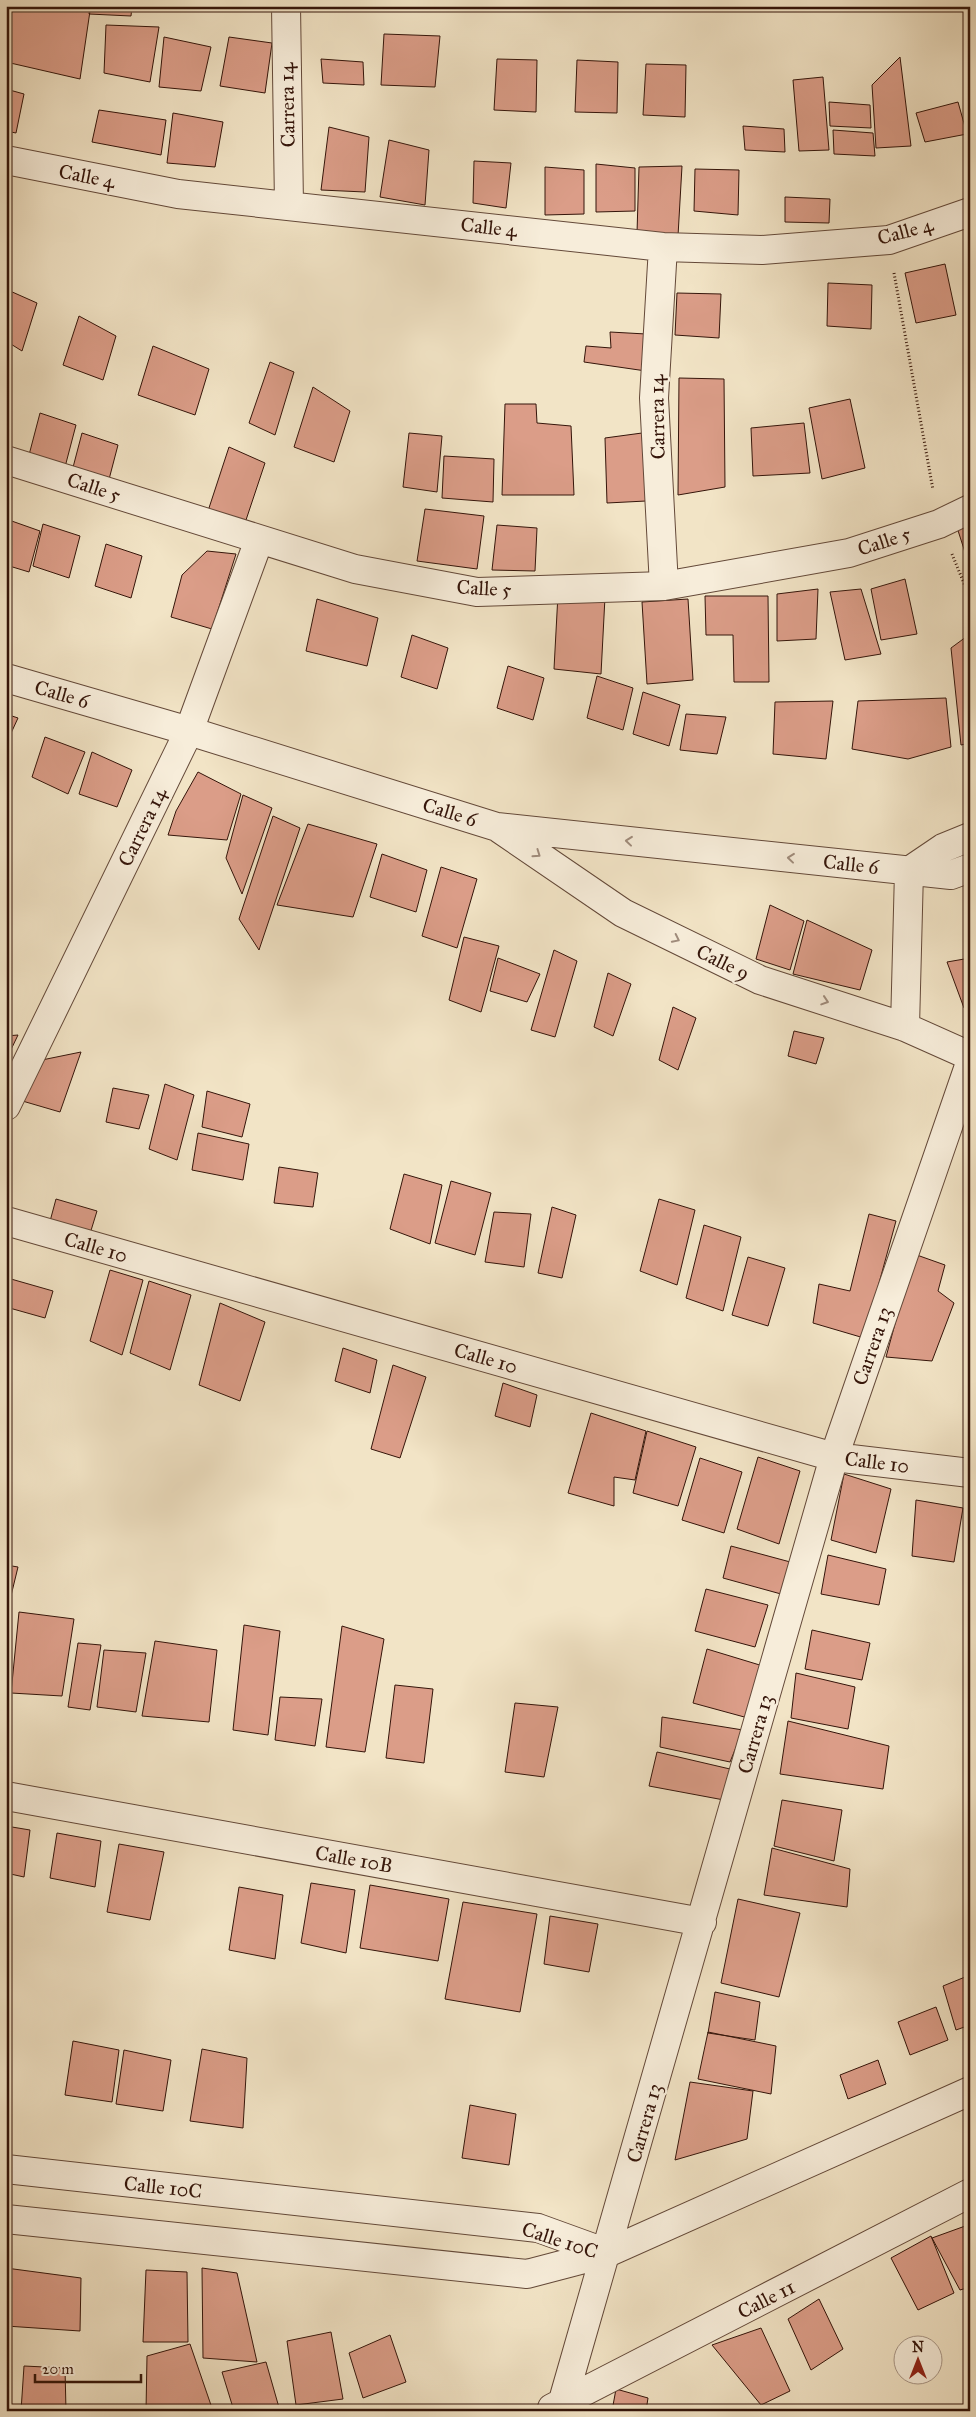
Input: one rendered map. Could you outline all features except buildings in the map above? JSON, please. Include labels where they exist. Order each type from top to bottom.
[{"type":"street","name":"Carrera 14","points":[[286,6],[288,205]]},
{"type":"street","name":"Calle 4","points":[[6,160],[178,194],[662,247],[762,250],[889,240],[970,212]]},
{"type":"street","name":"Carrera 14","points":[[662,247],[654,398],[664,586]]},
{"type":"street","name":"Calle 5","points":[[6,460],[355,569],[477,592],[664,586],[849,553],[939,524],[970,509]]},
{"type":"street","name":"Carrera 14","points":[[6,1106],[189,731],[259,540]]},
{"type":"street","name":"Calle 6","points":[[6,678],[189,731],[497,826],[952,875],[970,868]]},
{"type":"street","name":"Calle 9","points":[[497,826],[632,917],[760,980],[906,1027],[970,1056]]},
{"type":"street","points":[[906,1027],[909,871],[943,848],[970,837]]},
{"type":"street","name":"Carrera 13","points":[[555,2409],[607,2253],[834,1457],[970,1063]]},
{"type":"street","name":"Calle 10","points":[[6,1221],[834,1457],[970,1473]]},
{"type":"street","name":"Calle 10B","points":[[6,1796],[702,1922]]},
{"type":"street","points":[[607,2253],[970,2091]]},
{"type":"street","name":"Calle 10C","points":[[6,2169],[538,2228],[607,2253]]},
{"type":"street","name":"Calle 11","points":[[555,2409],[970,2194]]},
{"type":"street","name":"Calle 10C","points":[[6,2219],[527,2274],[607,2253]]},
{"type":"path","points":[[889,240],[939,524],[970,598]]}]
